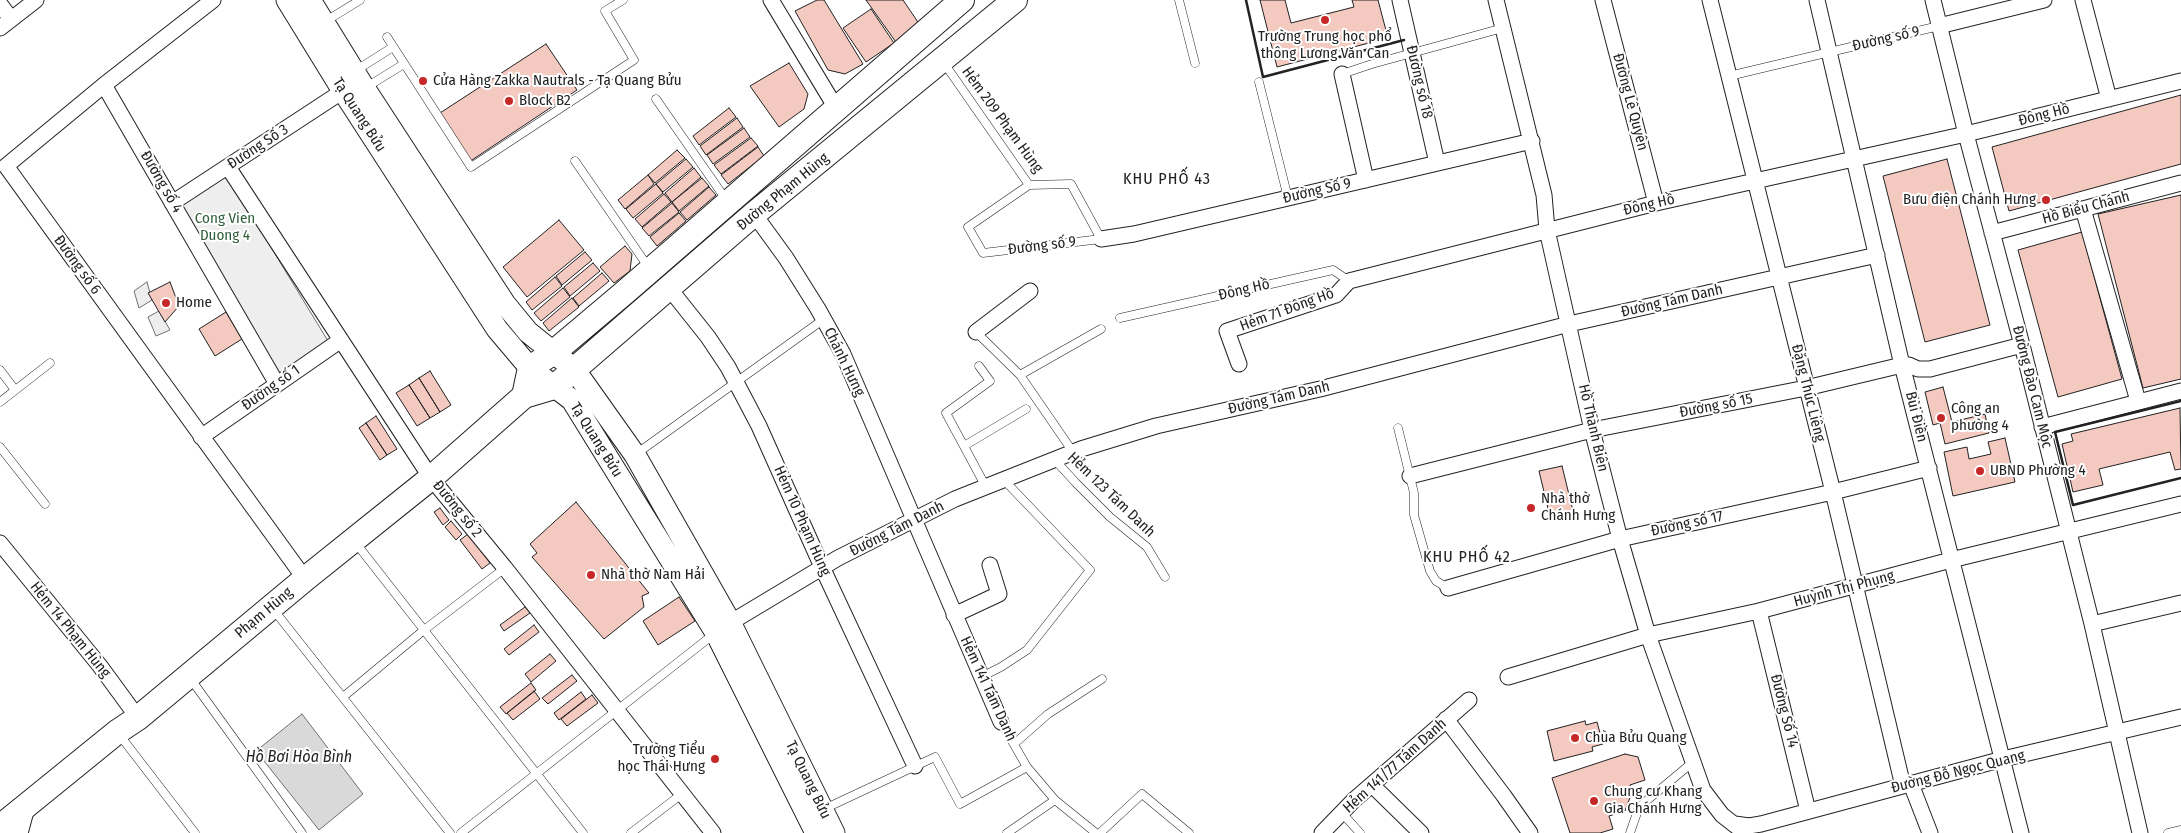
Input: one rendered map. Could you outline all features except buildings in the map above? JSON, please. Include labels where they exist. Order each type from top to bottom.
[{"type":"main road","name":"Tạ Quang Bửu","points":[[287,0],[355,83],[505,304],[528,332],[574,369],[634,455],[723,627],[834,833]]},
{"type":"main road","name":"Tạ Quang Bửu","points":[[310,0],[324,22],[355,83],[497,329],[530,368],[572,400],[723,627],[816,833]]},
{"type":"main road","name":"Đường Phạm Hùng","points":[[554,352],[962,0]]},
{"type":"main road","name":"Đường Phạm Hùng","points":[[554,387],[754,214],[943,61],[1014,0]]},
{"type":"main road","points":[[524,396],[530,368],[554,352]]},
{"type":"main road","name":"Phạm Hùng","points":[[0,827],[117,732],[138,718],[305,579],[431,478],[524,396],[554,387]]},
{"type":"main road","points":[[17,833],[24,807]]},
{"type":"street","points":[[0,4],[6,24],[36,0]]},
{"type":"street","name":"Đường số 6","points":[[214,0],[104,85],[6,166],[305,579]]},
{"type":"street","points":[[771,0],[836,108]]},
{"type":"street","name":"Đường số 18","points":[[1400,0],[1437,163]]},
{"type":"street","name":"Hồ Thành Biên","points":[[1496,0],[1532,141],[1544,195],[1547,230],[1592,430],[1620,539],[1648,634],[1703,790],[1722,815],[1740,828]]},
{"type":"street","name":"Đường Lê Quyên","points":[[1604,0],[1656,203]]},
{"type":"street","name":"Đặng Thúc Liêng","points":[[1710,0],[1907,785],[1930,833]]},
{"type":"street","name":"Bùi Điền","points":[[1817,0],[1902,364],[2021,833]]},
{"type":"street","name":"Đường Đào Cam Mộc","points":[[1933,0],[2092,624],[2140,833]]},
{"type":"street","name":"Đường số 9","points":[[1939,26],[2044,0]]},
{"type":"street","points":[[2083,0],[2108,99]]},
{"type":"street","points":[[1342,74],[1366,180]]},
{"type":"street","name":"Đông Hồ","points":[[1349,281],[1656,203],[1966,134],[2181,81]]},
{"type":"street","name":"Đường Số 3","points":[[172,203],[355,83]]},
{"type":"street","name":"Đường số 4","points":[[104,85],[277,384]]},
{"type":"street","name":"Đường Số 9","points":[[1101,239],[1134,234],[1532,141]]},
{"type":"street","name":"Đường số 2","points":[[228,167],[431,478],[505,568],[713,833]]},
{"type":"street","name":"Hồ Biểu Chánh","points":[[1992,233],[2181,183]]},
{"type":"street","points":[[2083,209],[2138,401]]},
{"type":"street","name":"Chánh Hưng","points":[[754,214],[786,258],[824,319],[843,354],[913,521]]},
{"type":"street","name":"Đường Tám Danh","points":[[723,627],[822,567],[955,499],[1073,452],[1156,426],[1320,389],[1569,324],[1877,255]]},
{"type":"street","name":"Hẻm 71 Đông Hồ","points":[[1239,364],[1228,332],[1336,295],[1349,281]]},
{"type":"street","name":"Hẻm 10 Phạm Hùng","points":[[669,288],[708,337],[735,381],[763,434],[822,567],[915,766]]},
{"type":"street","points":[[976,332],[1030,290]]},
{"type":"street","name":"Đường số 1","points":[[201,437],[341,340]]},
{"type":"street","name":"Đường số 15","points":[[1410,476],[1592,430],[1806,388],[1902,364],[1918,369],[1930,369],[2022,345]]},
{"type":"street","points":[[2042,427],[2181,391]]},
{"type":"street","name":"Đường số 17","points":[[1448,588],[1620,539],[1833,492],[1929,468]]},
{"type":"street","name":"Huỳnh Thị Phụng","points":[[1508,677],[1648,634],[1759,611],[1951,560],[2069,533],[2181,504]]},
{"type":"street","name":"Hẻm 141 Tám Danh","points":[[913,521],[1001,722]]},
{"type":"street","name":"Hẻm 14 Phạm Hùng","points":[[2,548],[100,666],[138,718]]},
{"type":"street","points":[[954,615],[999,594],[990,565]]},
{"type":"street","points":[[2092,624],[2181,603]]},
{"type":"street","name":"Đường Số 14","points":[[1759,611],[1808,811]]},
{"type":"street","name":"Hẻm 141/77 Tám Danh","points":[[1322,833],[1372,785],[1469,700]]},
{"type":"street","name":"Đường Đỗ Ngọc Quang","points":[[1740,828],[2003,759],[2181,718]]},
{"type":"street","points":[[1446,719],[1530,833]]},
{"type":"street","points":[[1372,785],[1421,833]]},
{"type":"lane","points":[[324,22],[360,0]]},
{"type":"lane","points":[[387,37],[471,167],[634,60],[605,11],[623,0]]},
{"type":"lane","points":[[1179,0],[1195,63]]},
{"type":"lane","name":"Đường số 9","points":[[1729,76],[1939,26]]},
{"type":"lane","points":[[1342,74],[1412,52],[1503,28]]},
{"type":"lane","points":[[355,83],[393,47]]},
{"type":"lane","name":"Hẻm 209 Phạm Hùng","points":[[943,61],[1029,185],[1071,184],[1101,239]]},
{"type":"lane","points":[[355,83],[404,64]]},
{"type":"lane","points":[[1259,82],[1288,198]]},
{"type":"lane","points":[[656,99],[728,202]]},
{"type":"lane","points":[[575,161],[651,270]]},
{"type":"lane","name":"Đường số 9","points":[[1029,185],[968,227],[983,253],[1101,239]]},
{"type":"lane","name":"Đông Hồ","points":[[1120,318],[1333,270],[1349,281]]},
{"type":"lane","points":[[634,455],[824,319]]},
{"type":"lane","points":[[1020,376],[1100,329]]},
{"type":"lane","points":[[976,332],[1020,376],[1073,452]]},
{"type":"lane","points":[[0,402],[50,363]]},
{"type":"lane","points":[[979,366],[990,381],[946,413],[986,487]]},
{"type":"lane","points":[[0,370],[15,390]]},
{"type":"lane","points":[[964,446],[1026,409]]},
{"type":"lane","points":[[1398,428],[1414,493],[1414,515],[1430,571],[1436,581],[1448,588]]},
{"type":"lane","points":[[0,447],[44,504]]},
{"type":"lane","name":"Hẻm 123 Tám Danh","points":[[1054,460],[1110,517],[1147,547],[1165,577]]},
{"type":"lane","points":[[981,677],[1027,650],[1090,570],[1004,480]]},
{"type":"lane","points":[[354,540],[583,833]]},
{"type":"lane","points":[[343,697],[424,630],[505,568]]},
{"type":"lane","points":[[272,608],[450,833]]},
{"type":"lane","points":[[461,833],[723,627]]},
{"type":"lane","points":[[189,676],[302,833]]},
{"type":"lane","points":[[1014,744],[1048,714],[1102,679]]},
{"type":"lane","name":"Hẻm 141 Tám Danh","points":[[1001,722],[1027,767],[1055,800],[1098,833]]},
{"type":"lane","points":[[117,732],[195,833]]},
{"type":"lane","points":[[822,810],[935,757],[960,804],[1027,767]]},
{"type":"lane","points":[[1630,833],[1639,807],[1693,762]]},
{"type":"lane","points":[[630,833],[683,793]]},
{"type":"lane","points":[[1098,833],[1142,794],[1189,833]]},
{"type":"lane","points":[[1007,833],[1055,800]]},
{"type":"lane","points":[[1342,813],[1360,833]]},
{"type":"lane","points":[[2168,833],[2181,830]]},
{"type":"green space","name":"Cong Vien Duong 4","points":[[224,170],[328,341],[283,380],[176,206]]},
{"type":"green space","points":[[147,282],[152,300],[139,308],[134,291]]},
{"type":"green space","points":[[159,311],[170,330],[156,336],[148,317]]},
{"type":"water","name":"Hồ Bơi Hòa Bình","points":[[302,714],[363,794],[319,830],[256,751]]},
{"type":"wall","points":[[1246,0],[1263,77],[1404,40]]},
{"type":"wall","points":[[2181,401],[2055,432],[2073,505],[2181,478]]},
{"type":"place","name":"Trường Trung học phổ thông Lương Văn Can","points":[[1325,20]]},
{"type":"place","name":"Cửa Hàng Zakka Nautrals - Tạ Quang Bửu","points":[[423,81]]},
{"type":"place","name":"Block B2","points":[[509,101]]},
{"type":"place","name":"Bưu điện Chánh Hưng","points":[[2046,200]]},
{"type":"place","name":"Home","points":[[166,303]]},
{"type":"place","name":"Công an phường 4","points":[[1941,418]]},
{"type":"place","name":"UBND Phường 4","points":[[1980,471]]},
{"type":"place","name":"Nhà thờ Chánh Hưng","points":[[1531,508]]},
{"type":"place","name":"Nhà thờ Nam Hải","points":[[591,575]]},
{"type":"place","name":"Chùa Bửu Quang","points":[[1575,738]]},
{"type":"place","name":"Trường Tiểu học Thái Hưng","points":[[715,759]]},
{"type":"place","name":"Chung cư Khang Gia Chánh Hưng","points":[[1594,801]]},
{"type":"district","name":"KHU PHỐ 43","points":[[1167,180]]},
{"type":"district","name":"KHU PHỐ 42","points":[[1467,558]]}]
